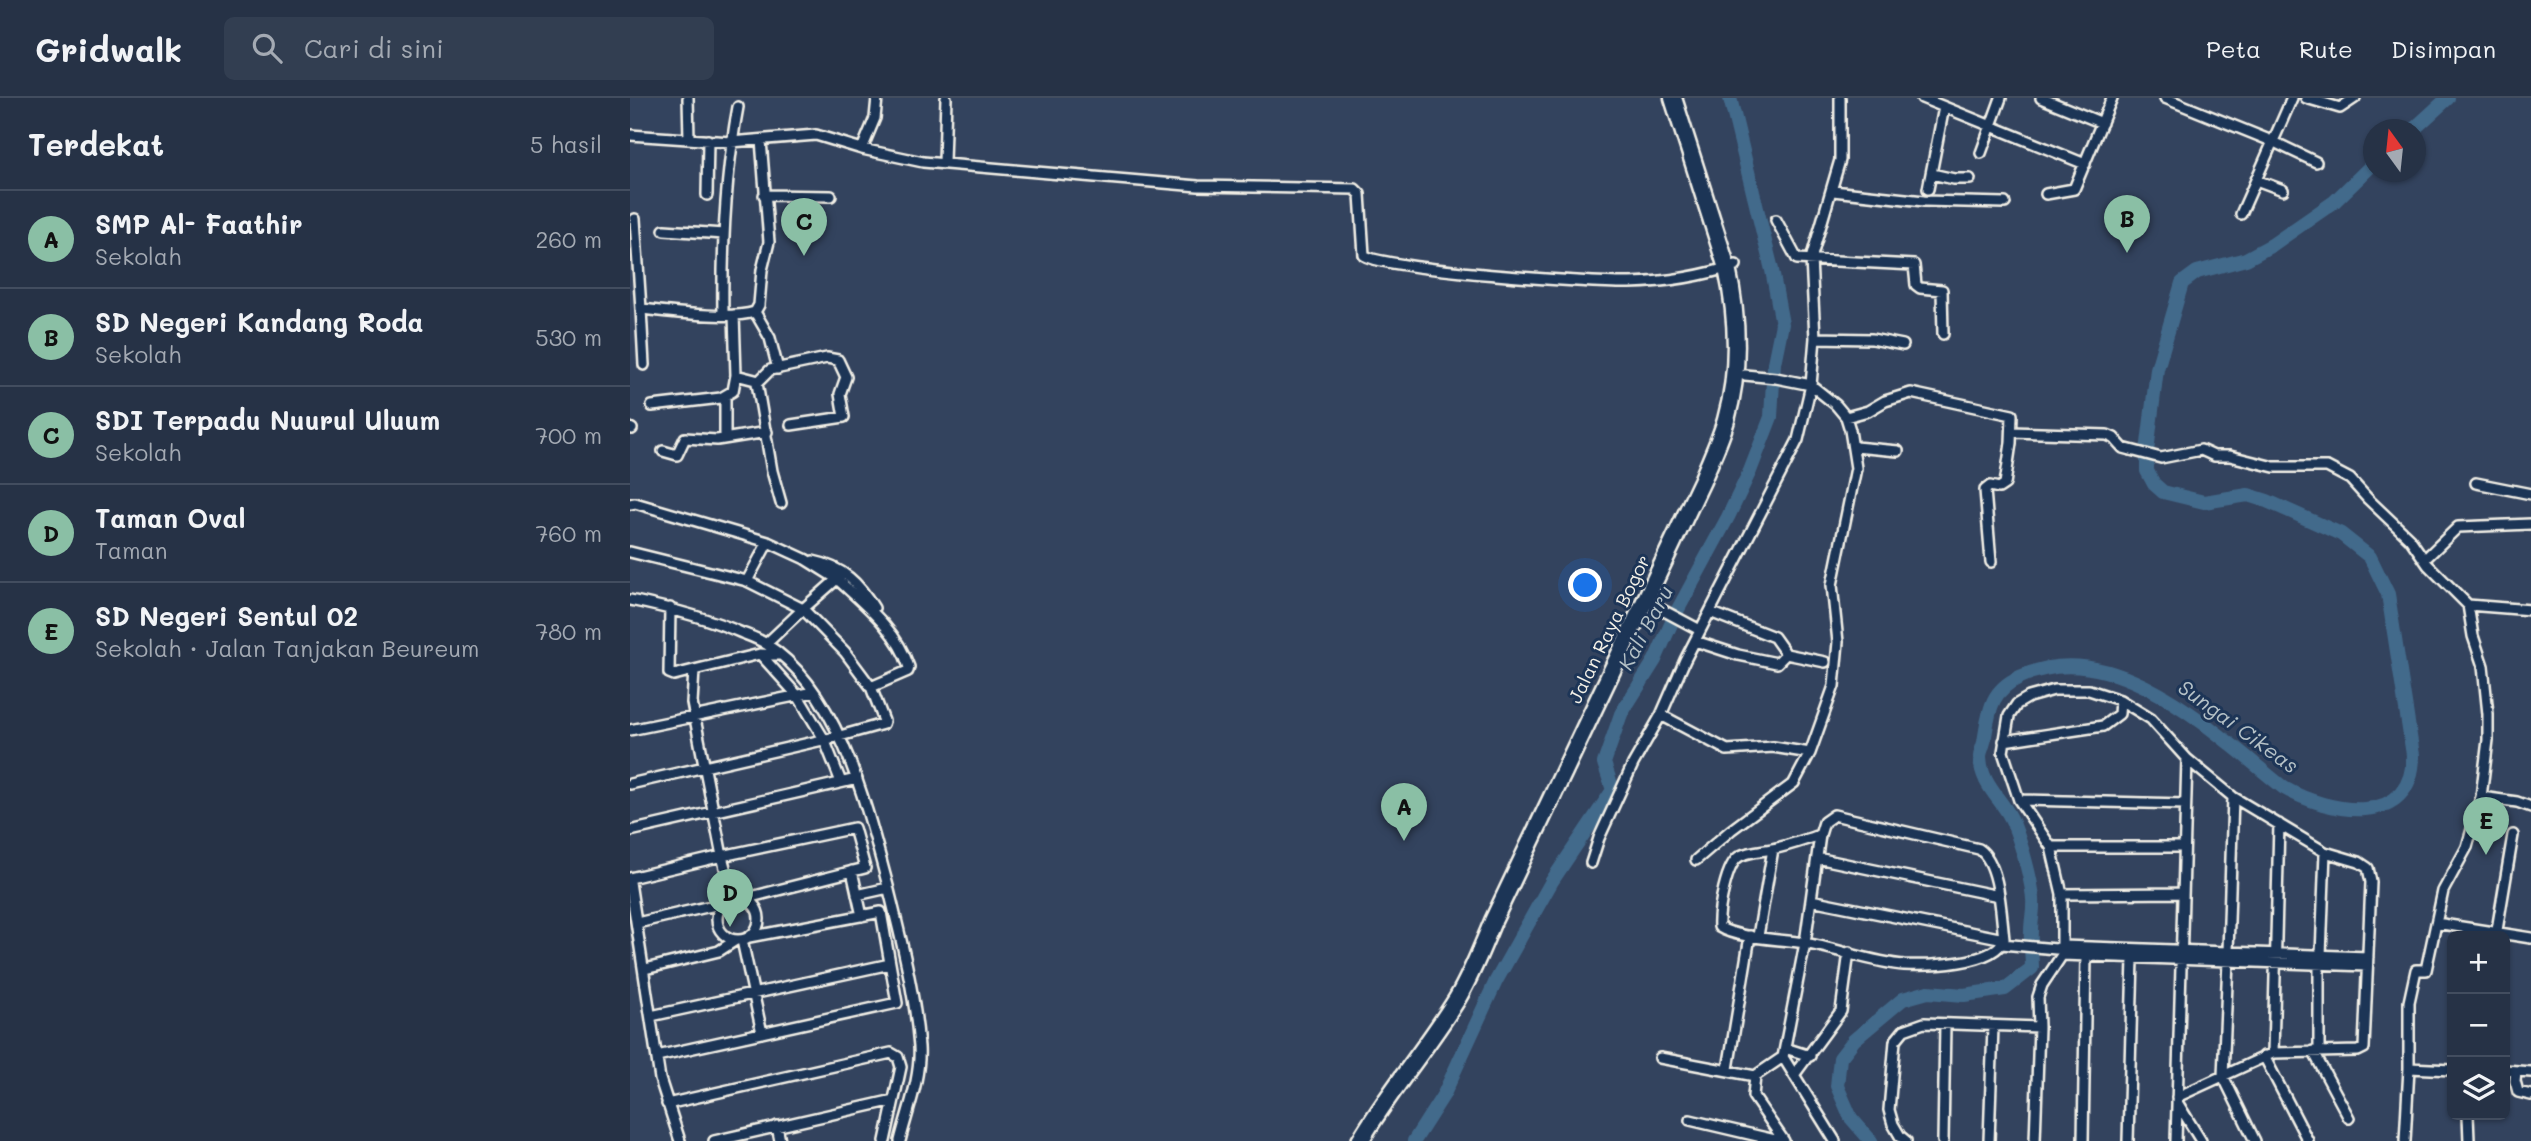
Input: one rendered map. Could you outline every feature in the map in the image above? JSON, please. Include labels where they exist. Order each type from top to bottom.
[{"type":"highway","name":"Jalan Raya Bogor","points":[[1371,1141],[1466,1003],[1660,609],[1730,435],[1745,376],[1743,293],[1674,98]]},
{"type":"highway","name":"Jalan Raya Bogor","points":[[1360,1141],[1437,1029],[1471,973],[1702,481],[1725,422],[1735,369],[1732,267],[1683,98]]},
{"type":"street","points":[[688,98],[689,138]]},
{"type":"street","points":[[862,149],[875,118],[877,98]]},
{"type":"street","points":[[944,162],[946,98]]},
{"type":"street","points":[[1591,863],[1599,838],[1633,764],[1661,715],[1700,630],[1798,440],[1811,385],[1815,338],[1811,259],[1833,191],[1842,147],[1840,98]]},
{"type":"street","points":[[1922,98],[2085,164]]},
{"type":"street","points":[[1981,153],[2001,98]]},
{"type":"street","points":[[2041,98],[2102,123]]},
{"type":"street","points":[[2046,194],[2074,189],[2112,98]]},
{"type":"street","points":[[2165,98],[2316,162]]},
{"type":"street","points":[[2241,214],[2292,98]]},
{"type":"street","points":[[2306,98],[2340,108],[2355,98]]},
{"type":"street","points":[[723,314],[727,174],[738,107]]},
{"type":"street","points":[[1928,189],[1944,107]]},
{"type":"street","points":[[630,135],[731,142],[816,135],[862,149],[923,162],[1198,186],[1355,189],[1360,194],[1364,255],[1368,259],[1486,274],[1632,283],[1732,267]]},
{"type":"street","points":[[707,195],[708,140]]},
{"type":"street","points":[[755,312],[759,304],[762,270],[769,242],[761,140]]},
{"type":"street","points":[[1931,174],[1970,179]]},
{"type":"street","points":[[2256,180],[2283,190]]},
{"type":"street","points":[[1833,191],[1924,201],[2005,203]]},
{"type":"street","points":[[764,194],[831,196]]},
{"type":"street","points":[[635,219],[633,232],[644,365]]},
{"type":"street","points":[[1776,220],[1796,258],[1914,265],[1916,285],[1920,288],[1942,290],[1943,334]]},
{"type":"street","points":[[664,230],[724,234]]},
{"type":"street","points":[[640,309],[734,315],[755,312]]},
{"type":"street","points":[[755,312],[770,338],[778,369]]},
{"type":"street","points":[[652,406],[725,397],[733,391],[736,375],[734,315]]},
{"type":"street","points":[[1815,338],[1871,339],[1903,345]]},
{"type":"street","points":[[782,503],[772,471],[757,383],[770,370],[833,358],[838,360],[846,377],[840,394],[844,417],[791,425]]},
{"type":"street","points":[[736,375],[759,381]]},
{"type":"street","points":[[1696,860],[1731,830],[1789,789],[1802,771],[1810,753],[1834,686],[1838,642],[1832,585],[1856,468],[1846,417],[1836,405],[1811,385],[1776,378],[1745,376]]},
{"type":"street","points":[[1846,417],[1911,393],[1938,397],[1987,411],[2009,413],[2011,432],[2005,484],[2000,488],[1990,486],[1985,489],[1991,562]]},
{"type":"street","points":[[725,397],[725,438]]},
{"type":"street","points":[[663,451],[677,456],[685,438],[717,440],[767,432]]},
{"type":"street","points":[[2011,432],[2107,435],[2130,451],[2161,458],[2201,450],[2214,456],[2230,456],[2274,467],[2327,467],[2336,470],[2350,479],[2410,539],[2436,574],[2468,605],[2473,636],[2483,666],[2488,721],[2481,797],[2467,847],[2443,891],[2426,970],[2416,970],[2409,1002],[2405,1141]]},
{"type":"street","points":[[1854,447],[1898,451]]},
{"type":"street","points":[[2476,483],[2531,494]]},
{"type":"street","points":[[630,504],[635,503],[768,542],[805,559],[837,579],[879,617]]},
{"type":"street","points":[[2425,559],[2458,527],[2531,524]]},
{"type":"street","points":[[747,581],[768,542]]},
{"type":"street","points":[[630,552],[747,581],[803,609],[845,652],[871,687],[884,720],[883,724],[840,736],[630,784]]},
{"type":"street","points":[[805,559],[827,564],[852,578],[902,649],[909,669],[871,687]]},
{"type":"street","points":[[766,644],[837,579]]},
{"type":"street","points":[[630,600],[670,608],[718,623],[766,644],[795,669],[814,692],[840,736],[857,779],[905,953],[919,1050],[914,1086],[900,1141]]},
{"type":"street","points":[[2468,605],[2531,610]]},
{"type":"street","points":[[670,608],[669,673],[674,675],[760,654],[779,655]]},
{"type":"street","points":[[1660,609],[1700,630]]},
{"type":"street","points":[[1710,612],[1774,637],[1786,654],[1825,662]]},
{"type":"street","points":[[1695,641],[1769,662],[1777,663],[1786,654]]},
{"type":"street","points":[[760,654],[798,696],[824,739],[841,782]]},
{"type":"street","points":[[694,670],[692,693],[695,718],[733,900]]},
{"type":"street","points":[[2035,1141],[2039,990],[2060,950],[2062,894],[2051,847],[2019,800],[2003,752],[2009,716],[2017,704],[2042,692],[2089,690],[2120,700],[2151,719],[2187,759],[2233,797],[2325,852],[2359,862],[2368,868],[2371,882],[2364,1048],[2358,1051],[2268,1055],[2177,1099]]},
{"type":"street","points":[[630,730],[814,692]]},
{"type":"street","points":[[2004,741],[2103,726],[2119,714],[2120,700]]},
{"type":"street","points":[[1661,715],[1727,750],[1773,747],[1810,753]]},
{"type":"street","points":[[2176,1141],[2187,759]]},
{"type":"street","points":[[630,831],[857,779]]},
{"type":"street","points":[[2233,797],[2223,1076],[2255,1141]]},
{"type":"street","points":[[2481,797],[2517,802],[2531,807]]},
{"type":"street","points":[[2019,800],[2185,804]]},
{"type":"street","points":[[1835,1141],[1794,1075],[1784,1053],[1805,943],[1820,835],[1828,817],[1834,815],[1979,849],[1987,854],[1992,863],[2006,943]]},
{"type":"street","points":[[2279,824],[2275,958],[2268,1055],[2308,1141]]},
{"type":"street","points":[[637,923],[865,868],[854,828],[722,856],[630,880],[660,1079],[680,1141]]},
{"type":"street","points":[[1820,835],[1740,856],[1733,862],[1725,886],[1719,927],[1725,931],[1805,943],[1902,965],[1935,965],[1978,959],[2006,943]]},
{"type":"street","points":[[2497,931],[2513,835]]},
{"type":"street","points":[[2051,847],[2184,847]]},
{"type":"street","points":[[1728,1069],[1773,849]]},
{"type":"street","points":[[2325,852],[2316,1051],[2349,1118]]},
{"type":"street","points":[[1816,858],[1999,896]]},
{"type":"street","points":[[852,872],[862,916]]},
{"type":"street","points":[[857,895],[888,888]]},
{"type":"street","points":[[2062,894],[2183,893]]},
{"type":"street","points":[[645,969],[719,951],[743,939],[756,930],[758,911],[752,903],[733,900],[719,911],[717,921],[720,930],[727,937],[743,939],[881,912],[897,1003],[657,1056]]},
{"type":"street","points":[[1811,900],[2006,943],[2060,950],[2367,961]]},
{"type":"street","points":[[2436,923],[2476,931]]},
{"type":"street","points":[[2510,936],[2531,938]]},
{"type":"street","points":[[743,939],[762,1033]]},
{"type":"street","points":[[2060,950],[2086,956],[2133,958],[2182,955]]},
{"type":"street","points":[[1794,1075],[1842,1012],[1849,953]]},
{"type":"street","points":[[2083,1141],[2086,956]]},
{"type":"street","points":[[2128,1141],[2133,958]]},
{"type":"street","points":[[651,1016],[890,964]]},
{"type":"street","points":[[1906,1141],[1900,1136],[1890,1116],[1895,1041],[1904,1030],[1924,1023],[2039,1027]]},
{"type":"street","points":[[1943,1141],[1945,1025]]},
{"type":"street","points":[[1989,1141],[1993,1026]]},
{"type":"street","points":[[667,1104],[891,1053],[898,1057],[901,1066],[885,1141]]},
{"type":"street","points":[[1781,1141],[1753,1096],[1755,1076],[1784,1053],[1810,1056]]},
{"type":"street","points":[[1660,1058],[1755,1076]]},
{"type":"street","points":[[2409,1068],[2447,1070]]},
{"type":"street","points":[[2510,1070],[2531,1072]]},
{"type":"street","points":[[2516,1070],[2518,1092],[2531,1095]]},
{"type":"street","points":[[2177,1099],[2201,1141]]},
{"type":"street","points":[[713,1141],[894,1100]]},
{"type":"street","points":[[1690,1120],[1781,1141]]},
{"type":"street","points":[[2468,1120],[2469,1141]]},
{"type":"street","points":[[777,1126],[780,1141]]},
{"type":"waterway","name":"Kali Baru","points":[[1414,1141],[1444,1094],[1496,981],[1552,881],[1613,790],[1604,763],[1621,714],[1655,660],[1676,613],[1728,517],[1771,417],[1774,363],[1782,324],[1772,270],[1730,98]]},
{"type":"waterway","name":"Sungai Cikeas","points":[[2425,119],[2448,98]]},
{"type":"waterway","name":"Sungai Cikeas","points":[[1871,1141],[1851,1118],[1837,1086],[1840,1058],[1854,1040],[1903,999],[1928,992],[1964,995],[2005,989],[2032,968],[2033,903],[2028,869],[2013,822],[1986,781],[1980,757],[1992,704],[1996,696],[2010,683],[2020,677],[2056,667],[2092,668],[2127,679],[2162,696],[2196,718],[2284,788],[2323,804],[2365,809],[2384,805],[2399,795],[2409,779],[2413,755],[2388,594],[2370,557],[2341,534],[2267,501],[2248,495],[2204,502],[2163,492],[2154,484],[2147,471],[2157,369],[2182,283],[2197,272],[2246,259],[2272,245],[2334,202],[2363,174]]},
{"type":"place","name":"SD Negeri Kandang Roda","points":[[2127,253]]},
{"type":"place","name":"SDI Terpadu Nuurul Uluum","points":[[804,256]]},
{"type":"place","name":"SMP Al- Faathir","points":[[1404,841]]},
{"type":"place","name":"SD Negeri Sentul 02","points":[[2486,855]]},
{"type":"place","name":"Taman Oval","points":[[730,927]]}]
